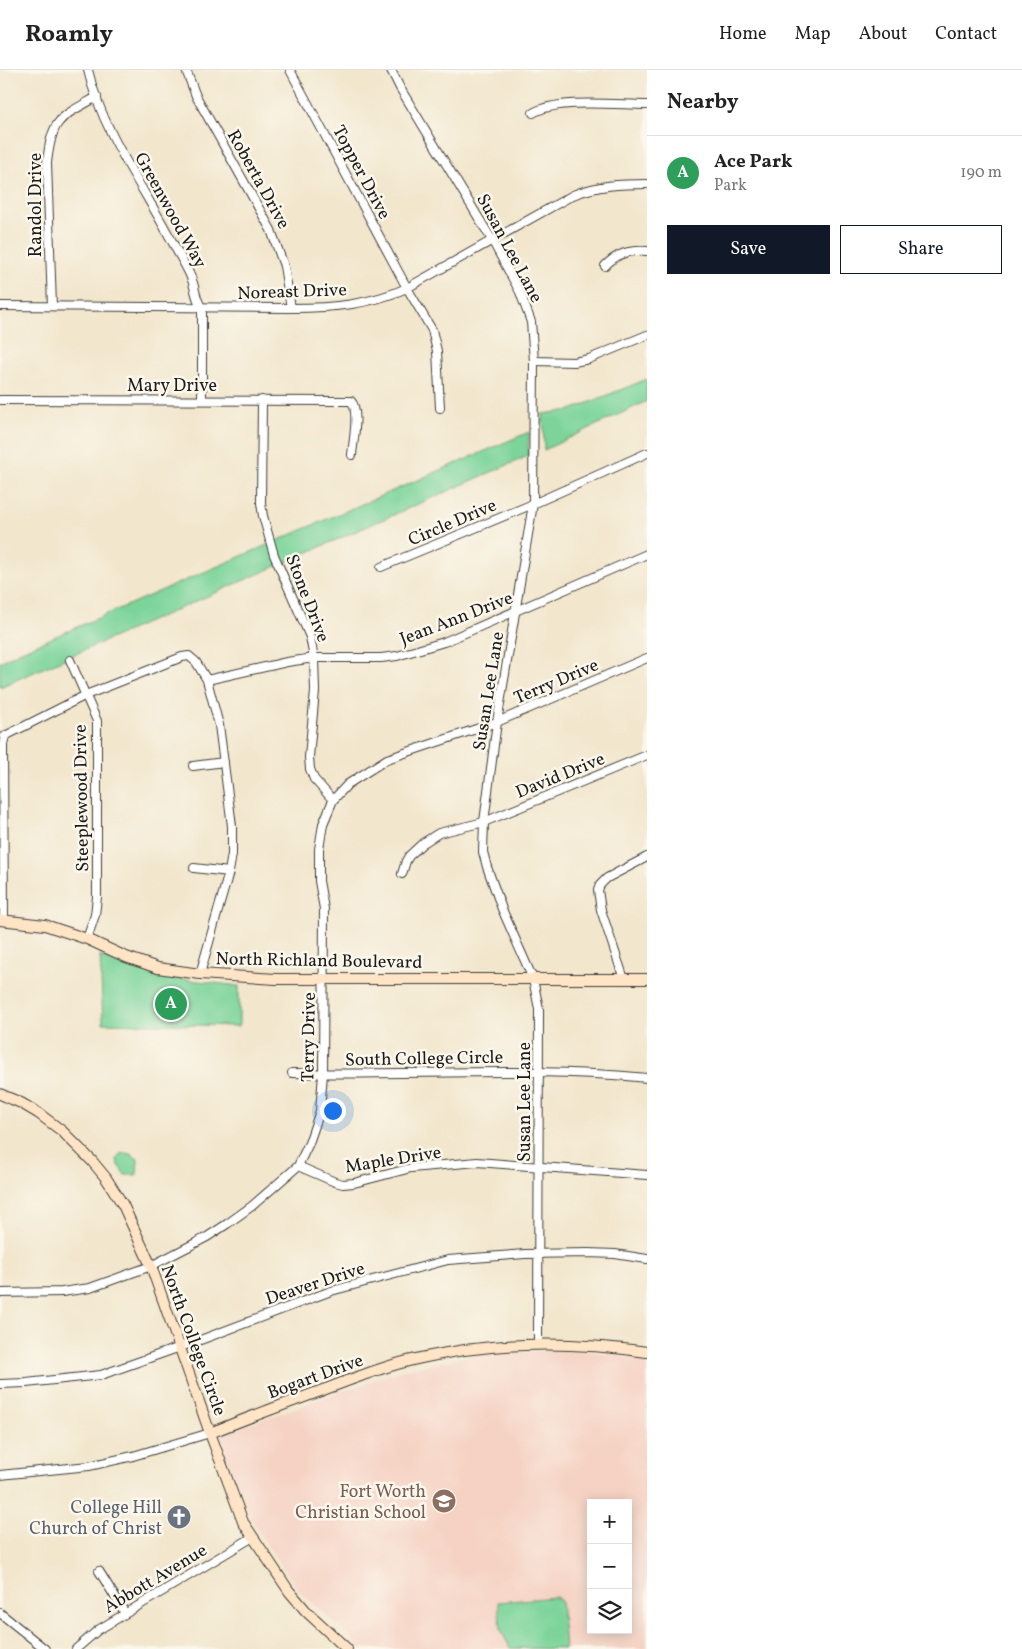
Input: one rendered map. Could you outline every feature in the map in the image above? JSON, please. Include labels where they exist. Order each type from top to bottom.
[{"type":"street","name":"Greenwood Way","points":[[88,70],[107,123],[126,162],[176,248],[193,283],[196,300],[202,308],[202,400]]},
{"type":"street","name":"Roberta Drive","points":[[186,70],[196,96],[271,230],[284,266],[291,308]]},
{"type":"street","name":"Topper Drive","points":[[290,70],[407,288],[432,330],[438,358],[440,408]]},
{"type":"street","name":"Susan Lee Lane","points":[[391,70],[492,240],[525,304],[531,322],[534,361],[533,504],[497,722],[484,822],[484,852],[487,867],[502,910],[533,979],[539,1009],[538,1344]]},
{"type":"street","name":"Randol Drive","points":[[52,306],[47,163],[49,145],[52,133],[65,115],[97,97]]},
{"type":"street","points":[[533,113],[540,109],[561,104],[647,105]]},
{"type":"street","name":"Noreast Drive","points":[[0,306],[320,308],[362,303],[388,296],[407,288],[573,195],[588,189],[614,184],[647,184]]},
{"type":"street","points":[[605,266],[620,254],[647,251]]},
{"type":"street","points":[[534,361],[574,362],[589,359],[647,335]]},
{"type":"street","name":"Mary Drive","points":[[0,400],[351,401],[355,405],[356,413],[352,455]]},
{"type":"street","name":"Stone Drive","points":[[262,400],[263,516],[274,555],[304,622],[314,658],[315,699],[309,757],[310,768],[314,779],[333,800]]},
{"type":"street","name":"Circle Drive","points":[[381,567],[533,504],[647,453]]},
{"type":"street","name":"Jean Ann Drive","points":[[207,680],[286,662],[314,658],[381,658],[397,656],[444,642],[647,554]]},
{"type":"street","points":[[2,920],[3,744],[5,736],[86,695],[182,657],[189,656],[196,662],[207,680],[219,725],[232,826],[232,854],[229,872],[200,974]]},
{"type":"street","name":"Terry Drive","points":[[0,1293],[62,1292],[90,1288],[151,1266],[207,1237],[227,1224],[252,1206],[298,1166],[309,1143],[320,1112],[323,1074],[324,909],[319,881],[318,849],[323,824],[333,800],[348,784],[387,759],[497,722],[647,658]]},
{"type":"street","name":"Steeplewood Drive","points":[[70,660],[97,722],[97,897],[95,915],[87,940]]},
{"type":"street","name":"David Drive","points":[[402,874],[409,856],[423,843],[439,833],[484,822],[647,755]]},
{"type":"street","points":[[193,766],[224,762]]},
{"type":"street","points":[[624,979],[601,910],[598,890],[606,878],[647,857]]},
{"type":"street","points":[[194,868],[229,872]]},
{"type":"street","name":"North Richland Boulevard","points":[[2,920],[45,925],[158,968],[200,974],[276,979],[647,979]]},
{"type":"street","name":"South College Circle","points":[[292,1073],[539,1072],[604,1074],[647,1078]]},
{"type":"street","name":"North College Circle","points":[[0,1094],[20,1103],[54,1124],[92,1161],[106,1178],[123,1205],[151,1266],[243,1522],[289,1591],[347,1649]]},
{"type":"street","name":"Maple Drive","points":[[298,1166],[343,1184],[354,1183],[411,1168],[477,1162],[647,1175]]},
{"type":"street","name":"Deaver Drive","points":[[0,1384],[101,1375],[331,1291],[448,1260],[538,1254],[615,1254],[647,1259]]},
{"type":"street","name":"Bogart Drive","points":[[0,1474],[88,1466],[133,1456],[210,1432],[375,1370],[420,1358],[482,1347],[538,1344],[604,1346],[647,1352]]},
{"type":"street","name":"Abbott Avenue","points":[[76,1649],[98,1630],[253,1537]]},
{"type":"street","points":[[99,1571],[125,1614]]},
{"type":"street","points":[[0,1614],[45,1649]]},
{"type":"shaded area","name":"Fort Worth Christian School","points":[[537,1351],[588,1351],[647,1360],[647,1649],[361,1649],[350,1636],[298,1590],[257,1530],[241,1500],[216,1436],[399,1371],[482,1354]]},
{"type":"green space","points":[[647,379],[647,401],[544,450],[543,414],[571,410]]},
{"type":"green space","points":[[529,432],[528,456],[0,687],[0,662],[19,652]]},
{"type":"green space","points":[[100,956],[137,970],[166,977],[239,986],[239,1026],[103,1023]]},
{"type":"green space","points":[[125,1153],[138,1159],[137,1175],[125,1175],[118,1165],[117,1159],[120,1154]]},
{"type":"green space","points":[[556,1597],[561,1601],[565,1649],[510,1648],[501,1630],[498,1602]]},
{"type":"place","name":"Ace Park","points":[[171,1004]]},
{"type":"place","name":"Fort Worth Christian School","points":[[444,1501]]},
{"type":"place","name":"College Hill Church of Christ","points":[[179,1517]]}]
